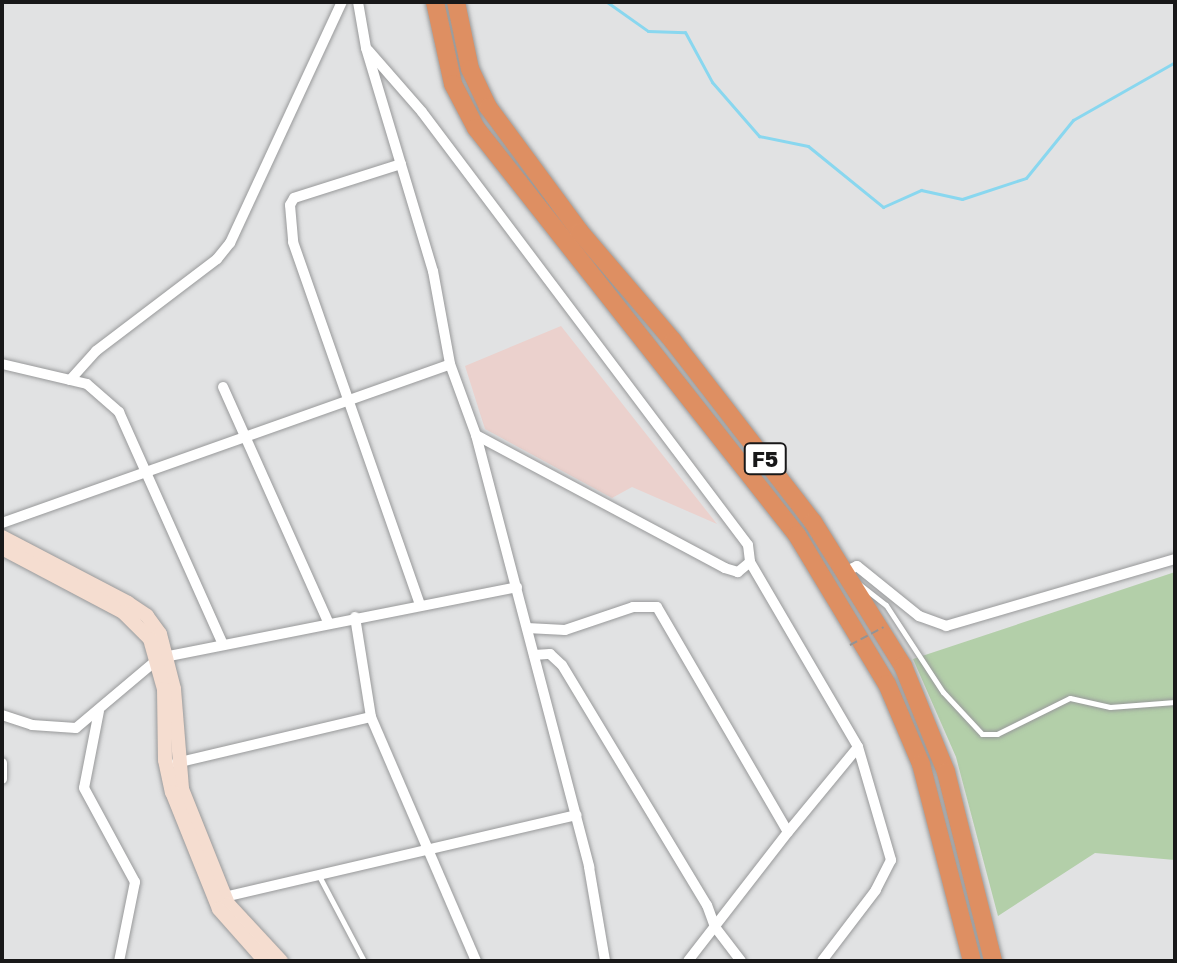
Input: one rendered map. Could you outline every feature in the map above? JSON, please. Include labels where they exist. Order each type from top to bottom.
[{"type":"highway","name":"F5","points":[[435,2],[453,84],[476,128],[533,204],[681,382],[830,586],[906,725],[972,961]]},
{"type":"highway","name":"F5","points":[[456,2],[477,87],[548,192],[673,341],[850,577],[926,713],[993,961]]},
{"type":"highway","points":[[533,204],[548,192]]},
{"type":"highway","points":[[830,586],[850,577]]},
{"type":"street","points":[[70,380],[96,351],[217,259],[230,243],[342,2]]},
{"type":"street","points":[[358,2],[366,48],[433,271],[450,364],[476,435],[576,815],[605,961]]},
{"type":"street","points":[[366,48],[422,112],[739,532],[748,545],[750,562],[858,747],[891,860],[876,890],[822,961]]},
{"type":"street","points":[[401,164],[294,198],[290,205],[293,242],[420,605]]},
{"type":"street","points":[[2,364],[87,384],[119,412],[222,642]]},
{"type":"street","points":[[2,523],[347,397],[450,364]]},
{"type":"street","points":[[223,387],[328,622]]},
{"type":"street","points":[[476,435],[725,568],[738,572],[750,562]]},
{"type":"street","points":[[2,537],[147,616],[164,656],[172,764],[220,899],[240,938],[265,961]]},
{"type":"street","points":[[2,548],[139,623],[164,656]]},
{"type":"street","points":[[850,577],[857,566],[919,616],[946,626],[1175,559]]},
{"type":"street","points":[[2,715],[32,725],[76,728],[164,656],[222,642],[517,587]]},
{"type":"street","points":[[527,628],[565,630],[633,607],[657,607],[788,832]]},
{"type":"street","points":[[355,617],[371,717],[476,961]]},
{"type":"street","points":[[534,655],[550,654],[562,665],[707,905],[715,927],[741,961]]},
{"type":"street","points":[[99,711],[84,788],[135,882],[119,961]]},
{"type":"street","points":[[172,764],[371,717]]},
{"type":"street","points":[[688,961],[858,747]]},
{"type":"street","points":[[2,763],[2,779]]},
{"type":"street","points":[[220,899],[318,873],[576,815]]},
{"type":"street","points":[[220,899],[248,931],[281,961]]},
{"type":"lane","points":[[850,577],[870,589],[886,605],[943,692],[982,734],[997,734],[1070,698],[1110,707],[1175,702]]},
{"type":"lane","points":[[318,873],[364,961]]},
{"type":"path","points":[[850,645],[884,627]]},
{"type":"shaded area","points":[[561,326],[717,524],[632,487],[612,498],[485,429],[465,366]]},
{"type":"green space","points":[[1175,572],[1175,860],[1095,853],[998,916],[956,757],[913,659]]},
{"type":"waterway","points":[[607,2],[648,31],[685,32],[712,82],[759,136],[808,146],[883,207],[921,190],[962,199],[1026,178],[1073,120],[1175,62]]}]
